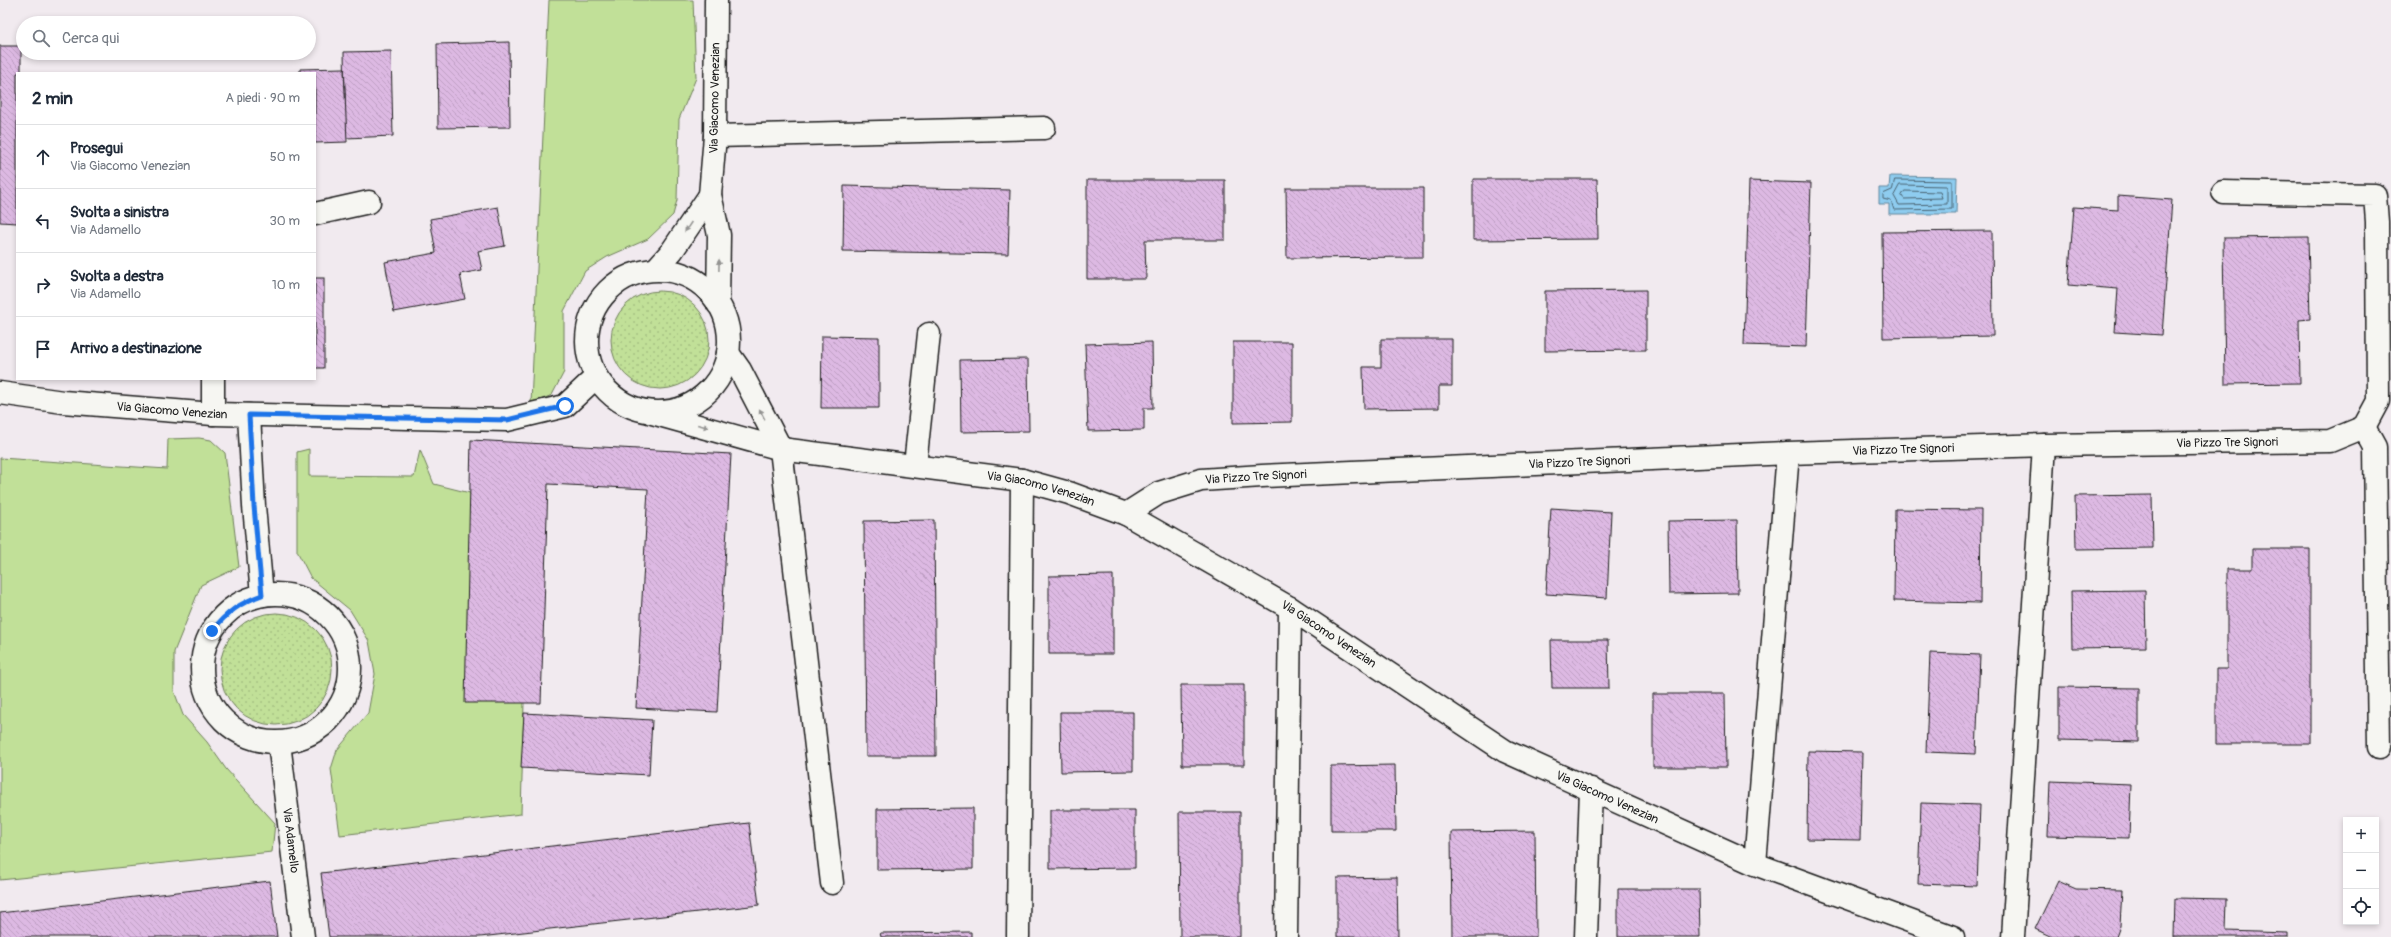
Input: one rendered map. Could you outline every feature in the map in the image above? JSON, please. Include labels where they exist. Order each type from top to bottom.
[{"type":"street","name":"Via Giacomo Venezian","points":[[716,0],[715,136],[710,195],[719,235],[718,304]]},
{"type":"street","points":[[715,136],[1044,128]]},
{"type":"street","points":[[2224,192],[2383,195],[2377,222],[2378,401],[2364,427],[2375,447],[2379,747]]},
{"type":"street","name":"Via Giacomo Venezian","points":[[656,269],[672,251],[710,195]]},
{"type":"street","points":[[316,214],[369,202]]},
{"type":"street","name":"Via Giacomo Venezian","points":[[652,413],[673,411],[692,404],[709,391],[722,373],[728,353],[729,336],[726,319],[718,304],[702,285],[681,274],[656,269],[632,274],[611,287],[595,306],[587,329],[587,354],[596,377],[610,395],[630,407],[652,413],[781,448],[1022,480],[1069,493],[1126,514],[1290,608],[1505,751],[1755,864],[1953,937]]},
{"type":"street","points":[[915,465],[929,334]]},
{"type":"street","points":[[728,353],[740,370],[781,448],[832,883]]},
{"type":"street","name":"Via Giacomo Venezian","points":[[0,393],[63,402],[212,414],[507,420],[565,406],[596,377]]},
{"type":"street","points":[[212,414],[213,380]]},
{"type":"street","points":[[249,415],[254,506],[262,595]]},
{"type":"street","name":"Via Pizzo Tre Signori","points":[[1126,514],[1159,494],[1202,480],[1788,453],[2044,445],[2330,441],[2364,427]]},
{"type":"street","points":[[2013,937],[2044,445]]},
{"type":"street","points":[[1755,864],[1788,453]]},
{"type":"street","points":[[1018,937],[1022,480]]},
{"type":"street","points":[[286,594],[310,602],[330,616],[344,636],[351,660],[349,684],[340,707],[324,726],[303,738],[279,743],[257,740],[236,731],[218,716],[207,696],[202,674],[204,651],[212,631],[225,614],[242,602],[262,595],[286,594]]},
{"type":"street","points":[[1286,937],[1290,608]]},
{"type":"street","name":"Via Adamello","points":[[279,743],[303,937]]},
{"type":"street","points":[[1586,937],[1591,789]]},
{"type":"green space","points":[[549,0],[693,0],[696,78],[679,119],[677,200],[673,215],[648,239],[607,257],[585,271],[564,311],[564,372],[552,395],[531,404]]},
{"type":"green space","points":[[660,291],[679,295],[694,306],[705,321],[709,340],[705,359],[694,374],[679,385],[660,389],[641,385],[626,374],[615,359],[611,340],[615,321],[626,306],[641,295]]},
{"type":"green space","points":[[199,438],[211,440],[225,453],[239,567],[201,585],[174,652],[174,691],[183,715],[207,742],[226,769],[275,823],[272,852],[0,880],[0,458],[167,469],[168,439]]},
{"type":"green space","points":[[309,449],[309,476],[414,477],[420,450],[434,484],[470,493],[524,703],[521,814],[340,835],[331,769],[337,750],[368,713],[375,674],[369,641],[350,610],[311,578],[297,551],[297,452]]},
{"type":"green space","points":[[276,613],[287,614],[297,618],[307,623],[315,630],[322,638],[327,648],[331,658],[331,680],[327,690],[322,700],[315,708],[307,715],[297,720],[287,724],[276,725],[265,724],[255,720],[245,715],[237,708],[230,700],[225,690],[221,680],[220,669],[221,658],[225,648],[230,638],[237,630],[245,623],[255,618],[265,614]]},
{"type":"water","points":[[1890,176],[1957,177],[1956,214],[1889,214],[1889,204],[1879,204],[1879,188],[1889,188]]},
{"type":"building","points":[[509,42],[510,127],[438,128],[437,44]]},
{"type":"building","points":[[0,46],[16,46],[16,60],[21,60],[21,72],[16,72],[16,223],[0,222]]},
{"type":"building","points":[[391,51],[393,136],[346,138],[344,52]]},
{"type":"building","points":[[344,68],[347,142],[316,143],[316,72],[300,72],[300,69]]},
{"type":"building","points":[[1473,179],[1597,179],[1598,239],[1473,240]]},
{"type":"building","points":[[1087,180],[1225,180],[1225,240],[1145,240],[1146,279],[1087,279]]},
{"type":"building","points":[[1749,181],[1811,183],[1806,347],[1744,345]]},
{"type":"building","points":[[844,186],[1010,190],[1008,254],[843,251]]},
{"type":"building","points":[[1286,188],[1423,188],[1423,257],[1287,258]]},
{"type":"building","points":[[2118,196],[2172,200],[2162,335],[2115,332],[2118,289],[2068,285],[2074,207],[2118,210]]},
{"type":"building","points":[[498,207],[505,246],[478,251],[482,270],[460,274],[465,299],[394,312],[385,262],[436,253],[430,219]]},
{"type":"building","points":[[1992,231],[1993,336],[1883,338],[1882,232]]},
{"type":"building","points":[[2308,237],[2310,319],[2299,320],[2300,383],[2225,384],[2223,238]]},
{"type":"building","points":[[316,278],[324,278],[324,368],[316,368]]},
{"type":"building","points":[[1646,290],[1646,350],[1545,351],[1545,291]]},
{"type":"building","points":[[822,336],[879,337],[879,408],[821,408]]},
{"type":"building","points":[[1381,339],[1452,339],[1452,386],[1439,386],[1439,408],[1364,409],[1363,367],[1381,367]]},
{"type":"building","points":[[1152,342],[1153,408],[1144,408],[1144,430],[1088,431],[1085,344]]},
{"type":"building","points":[[1233,342],[1292,342],[1292,422],[1233,423]]},
{"type":"building","points":[[1028,359],[1029,431],[961,432],[960,360]]},
{"type":"building","points":[[471,440],[731,454],[717,712],[636,708],[648,489],[548,484],[541,703],[465,703]]},
{"type":"building","points":[[2152,495],[2153,548],[2076,549],[2075,496]]},
{"type":"building","points":[[1551,508],[1611,512],[1607,598],[1546,594]]},
{"type":"building","points":[[1895,509],[1981,510],[1980,603],[1894,601]]},
{"type":"building","points":[[934,520],[936,756],[866,756],[864,521]]},
{"type":"building","points":[[1737,520],[1738,593],[1669,594],[1668,521]]},
{"type":"building","points":[[2252,549],[2310,549],[2310,744],[2216,744],[2216,669],[2227,669],[2227,569],[2252,569]]},
{"type":"building","points":[[1113,575],[1113,654],[1049,654],[1049,576]]},
{"type":"building","points":[[2145,590],[2146,647],[2072,648],[2071,591]]},
{"type":"building","points":[[1551,640],[1608,640],[1609,688],[1552,688]]},
{"type":"building","points":[[1930,653],[1980,655],[1976,754],[1926,752]]},
{"type":"building","points":[[1181,685],[1244,685],[1244,765],[1182,765]]},
{"type":"building","points":[[2059,687],[2139,688],[2139,742],[2059,740]]},
{"type":"building","points":[[1653,694],[1725,694],[1726,767],[1653,767]]},
{"type":"building","points":[[1060,712],[1133,712],[1133,771],[1061,772]]},
{"type":"building","points":[[524,713],[652,720],[649,775],[521,768]]},
{"type":"building","points":[[1808,751],[1862,752],[1860,840],[1807,839]]},
{"type":"building","points":[[1395,765],[1396,831],[1331,831],[1331,766]]},
{"type":"building","points":[[2050,781],[2131,784],[2129,838],[2048,836]]},
{"type":"building","points":[[1921,803],[1980,805],[1977,886],[1918,884]]},
{"type":"building","points":[[973,808],[973,869],[877,870],[877,809]]},
{"type":"building","points":[[1050,810],[1135,810],[1135,868],[1050,869]]},
{"type":"building","points":[[1179,812],[1240,812],[1240,937],[1180,937]]},
{"type":"building","points":[[749,823],[759,905],[480,937],[329,937],[321,873]]},
{"type":"building","points":[[1535,831],[1536,937],[1452,937],[1451,832]]},
{"type":"building","points":[[1397,877],[1398,937],[1337,937],[1337,878]]},
{"type":"building","points":[[270,881],[277,937],[0,937],[0,913]]},
{"type":"building","points":[[2058,881],[2076,889],[2122,890],[2120,926],[2116,937],[2052,937],[2035,929]]},
{"type":"building","points":[[1618,889],[1699,889],[1700,937],[1618,937]]},
{"type":"building","points":[[2175,898],[2227,899],[2226,931],[2288,933],[2288,937],[2174,937]]},
{"type":"building","points":[[971,932],[971,937],[881,937],[880,933]]},
{"type":"route","points":[[212,631],[225,614],[242,602],[262,595],[254,506],[249,415],[507,420],[565,406]]}]
